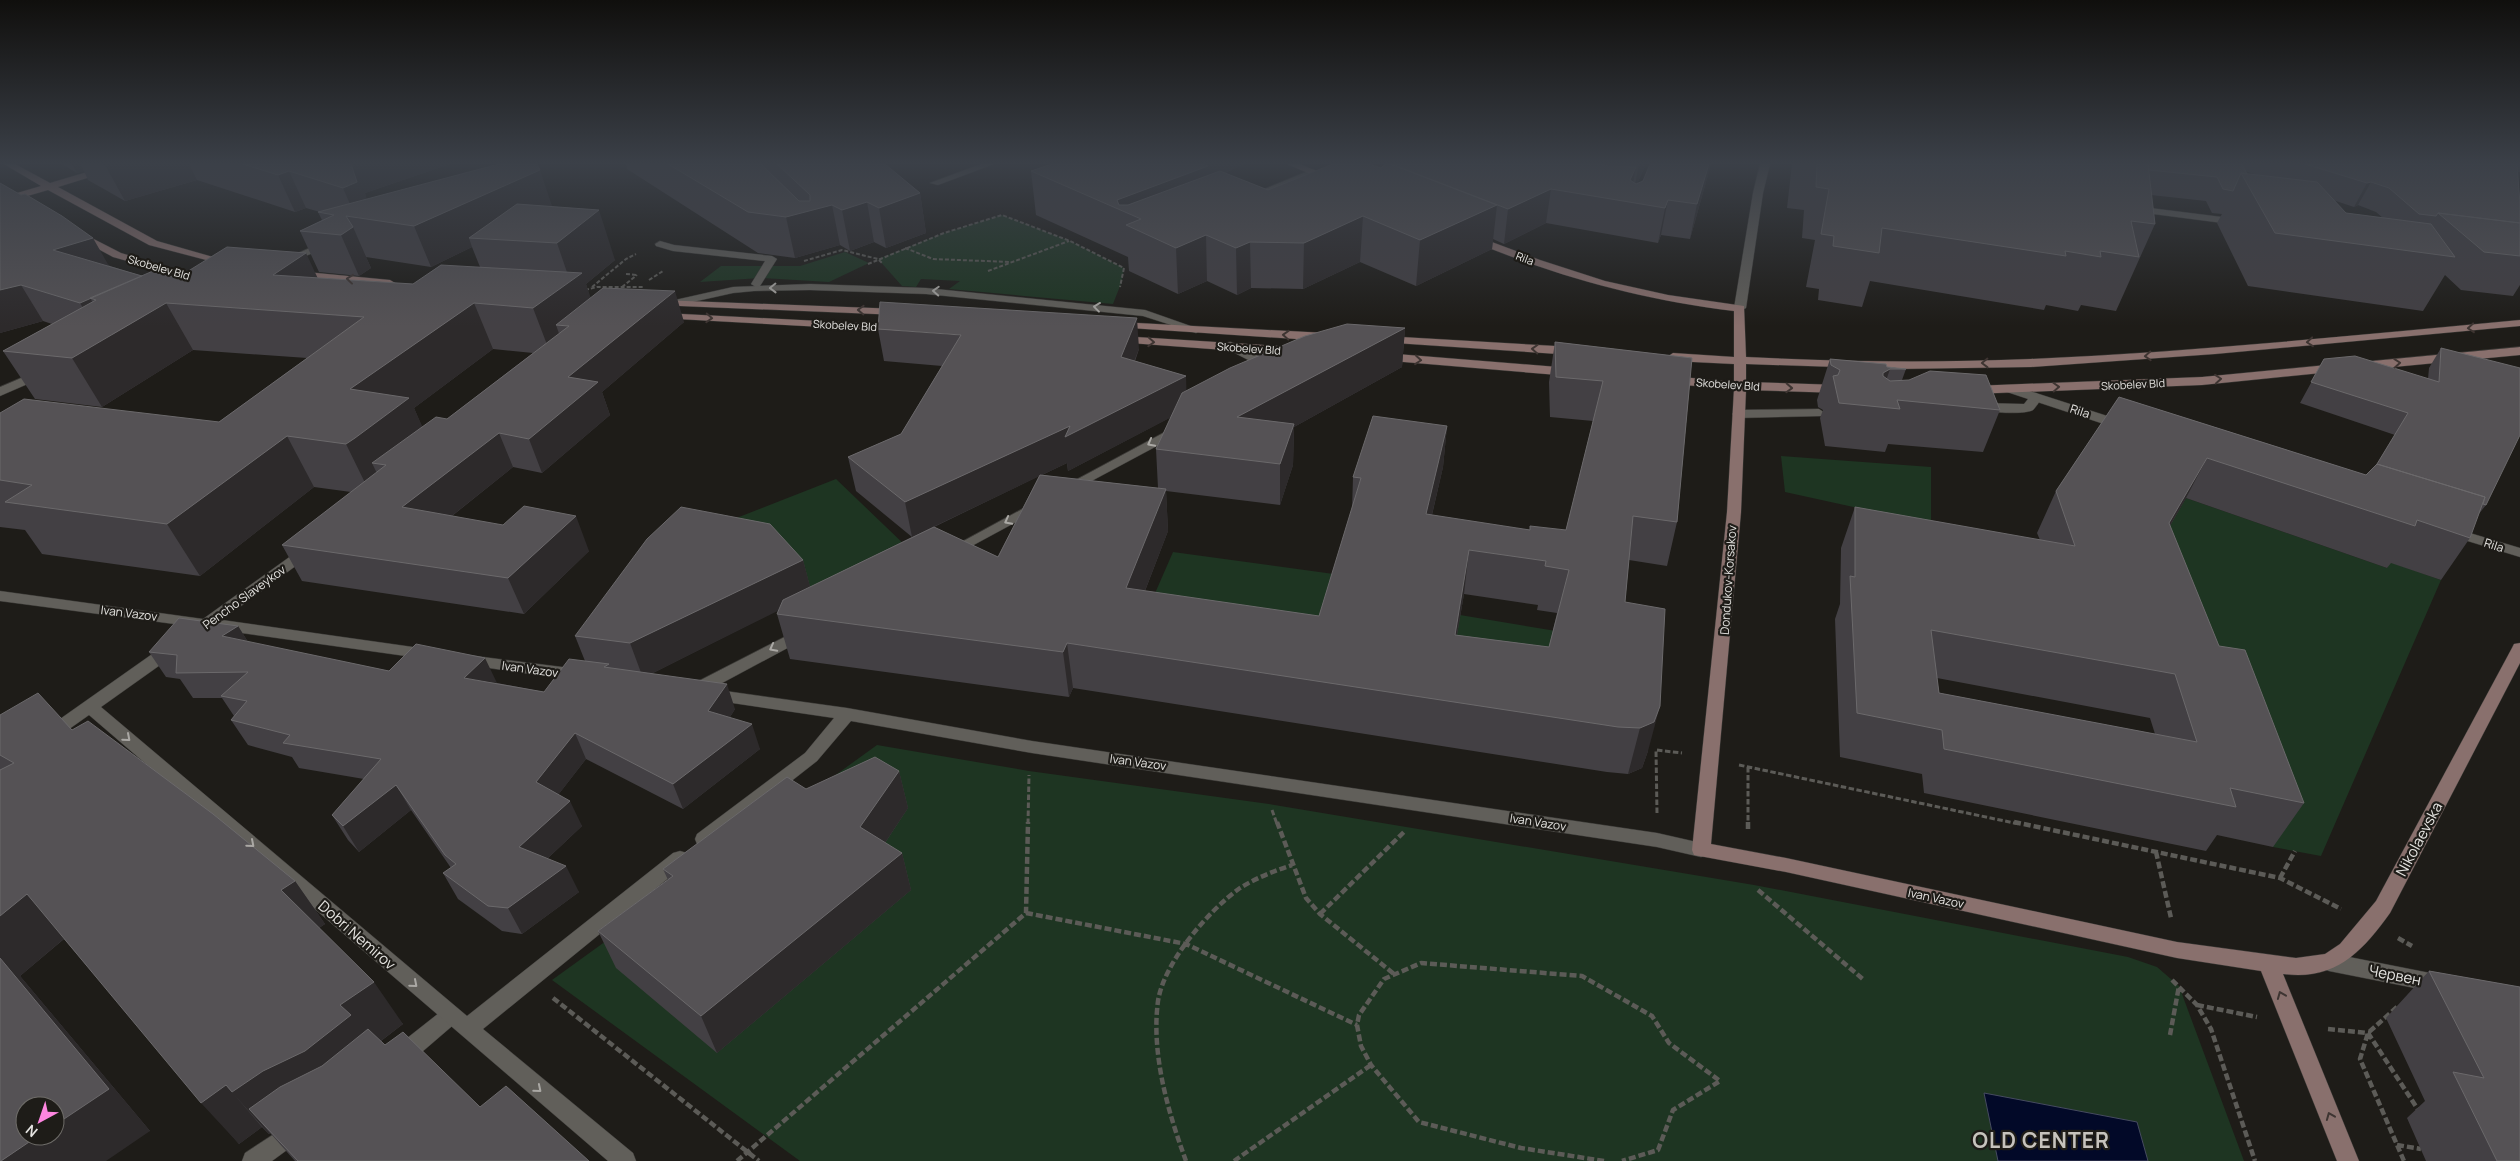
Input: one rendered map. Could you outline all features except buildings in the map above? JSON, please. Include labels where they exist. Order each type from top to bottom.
[{"type":"main road","name":"Skobelev Bld","points":[[106,218],[153,243],[240,266]]},
{"type":"main road","name":"Skobelev Bld","points":[[70,230],[117,255],[218,282]]},
{"type":"main road","name":"Rila","points":[[1466,235],[1564,273],[1602,284],[1646,294],[1740,308]]},
{"type":"main road","points":[[277,270],[398,284]]},
{"type":"main road","name":"Skobelev Bld","points":[[651,303],[908,312]]},
{"type":"main road","name":"Dondukov-Korsakov","points":[[1701,850],[1709,757],[1727,611],[1740,386],[1740,308]]},
{"type":"main road","name":"Skobelev Bld","points":[[647,316],[913,329]]},
{"type":"main road","name":"Skobelev Bld","points":[[1664,357],[1895,365],[2030,363],[2199,352],[2520,323]]},
{"type":"main road","name":"Skobelev Bld","points":[[1106,324],[1339,338]]},
{"type":"main road","name":"Skobelev Bld","points":[[1108,340],[1306,351]]},
{"type":"main road","points":[[1369,340],[1585,352]]},
{"type":"main road","name":"Skobelev Bld","points":[[1964,390],[2202,380],[2520,351]]},
{"type":"main road","points":[[1373,356],[1578,372]]},
{"type":"main road","name":"Skobelev Bld","points":[[1656,379],[1740,386],[1852,390]]},
{"type":"main road","name":"Nikolaevska","points":[[2269,965],[2296,967],[2329,962],[2347,950],[2372,924],[2383,907],[2520,648]]},
{"type":"main road","name":"Ivan Vazov","points":[[1701,850],[2178,950],[2269,965]]},
{"type":"main road","points":[[2269,965],[2348,1161]]},
{"type":"street","points":[[1740,308],[1754,218]]},
{"type":"street","points":[[2207,218],[2254,224]]},
{"type":"street","points":[[277,270],[336,240]]},
{"type":"street","points":[[660,244],[673,248],[772,260],[756,284]]},
{"type":"street","points":[[670,304],[733,290],[754,288],[810,287],[926,291],[1052,302],[1145,313],[1196,330]]},
{"type":"street","points":[[1231,346],[1260,362],[1255,387],[1264,383]]},
{"type":"street","points":[[0,392],[54,368]]},
{"type":"street","name":"Rila","points":[[2011,389],[2140,431]]},
{"type":"street","points":[[1965,406],[2017,409],[2028,407],[2036,397]]},
{"type":"street","points":[[1738,414],[1819,413]]},
{"type":"street","points":[[939,558],[1194,420]]},
{"type":"street","name":"Rila","points":[[2444,529],[2520,554]]},
{"type":"street","name":"Pencho Slaveykov","points":[[33,746],[316,545]]},
{"type":"street","name":"Ivan Vazov","points":[[0,596],[208,623],[596,678]]},
{"type":"street","points":[[693,692],[816,625]]},
{"type":"street","name":"Ivan Vazov","points":[[674,689],[847,714],[1032,746],[1657,840],[1701,850]]},
{"type":"street","name":"Dobri Nemirov","points":[[90,706],[459,1022],[625,1161]]},
{"type":"street","points":[[384,1071],[529,979],[692,848],[811,757],[847,714]]},
{"type":"street","name":"Червен","points":[[2329,962],[2456,987]]},
{"type":"street","points":[[254,1161],[315,1118]]},
{"type":"path","points":[[834,247],[878,259],[987,218]]},
{"type":"path","points":[[987,272],[1070,241],[1010,218]]},
{"type":"path","points":[[591,288],[626,259],[660,244]]},
{"type":"path","points":[[905,248],[933,259],[1013,262]]},
{"type":"path","points":[[772,260],[800,262],[842,250]]},
{"type":"path","points":[[622,287],[637,275],[626,274]]},
{"type":"path","points":[[737,1161],[1026,913],[1029,771],[1032,746]]},
{"type":"path","points":[[1657,840],[1656,750],[1709,757],[1748,767],[2280,878],[2295,851]]},
{"type":"path","points":[[1748,767],[1748,859],[1754,885],[1763,887]]},
{"type":"path","points":[[1257,779],[1269,804],[1306,898],[1320,914],[1394,974]]},
{"type":"path","points":[[1320,914],[1409,827]]},
{"type":"path","points":[[2156,852],[2178,950],[2180,986],[2170,1035]]},
{"type":"path","points":[[1186,1161],[1165,1098],[1159,1071],[1159,997],[1169,973],[1186,944],[1218,904],[1266,872],[1292,865]]},
{"type":"path","points":[[1763,894],[1864,980]]},
{"type":"path","points":[[1026,913],[1186,944],[1212,954],[1357,1025]]},
{"type":"path","points":[[1604,1161],[1522,1148],[1419,1122],[1370,1065],[1361,1046],[1357,1025],[1359,1015],[1384,979],[1421,963],[1467,965],[1582,976],[1652,1016],[1669,1042],[1720,1081],[1673,1110],[1658,1150],[1622,1161]]},
{"type":"path","points":[[2164,973],[2197,1004],[2211,1029],[2255,1161]]},
{"type":"path","points":[[2404,1161],[2360,1059],[2368,1033],[2406,998],[2410,978]]},
{"type":"path","points":[[529,979],[758,1161]]},
{"type":"path","points":[[2368,1033],[2421,1114]]},
{"type":"path","points":[[1234,1161],[1370,1065]]},
{"type":"path","points":[[2397,1145],[2421,1149]]},
{"type":"green space","points":[[992,218],[1010,218],[1070,241],[1124,268],[1122,281],[1113,304],[949,289],[960,281],[921,279],[916,287],[902,286],[878,259],[944,233]]},
{"type":"green space","points":[[845,252],[869,263],[829,282],[760,278],[700,282],[721,266],[800,266]]},
{"type":"green space","points":[[1781,456],[1931,467],[1931,524],[1785,492]]},
{"type":"green space","points":[[836,479],[909,549],[812,594],[716,526]]},
{"type":"green space","points":[[2186,498],[2387,568],[2390,562],[2441,580],[2321,856],[2273,847],[2147,565]]},
{"type":"green space","points":[[1173,552],[1341,575],[1317,660],[1149,607]]},
{"type":"green space","points":[[1460,615],[1556,631],[1542,687],[1449,680]]},
{"type":"green space","points":[[877,745],[1029,771],[1269,804],[1754,885],[2128,957],[2157,967],[2179,986],[2244,1161],[800,1161],[552,980]]},
{"type":"water","points":[[1984,1093],[2137,1122],[2148,1161],[1998,1161]]},
{"type":"district","name":"OLD CENTER","points":[[2041,1140]]}]
